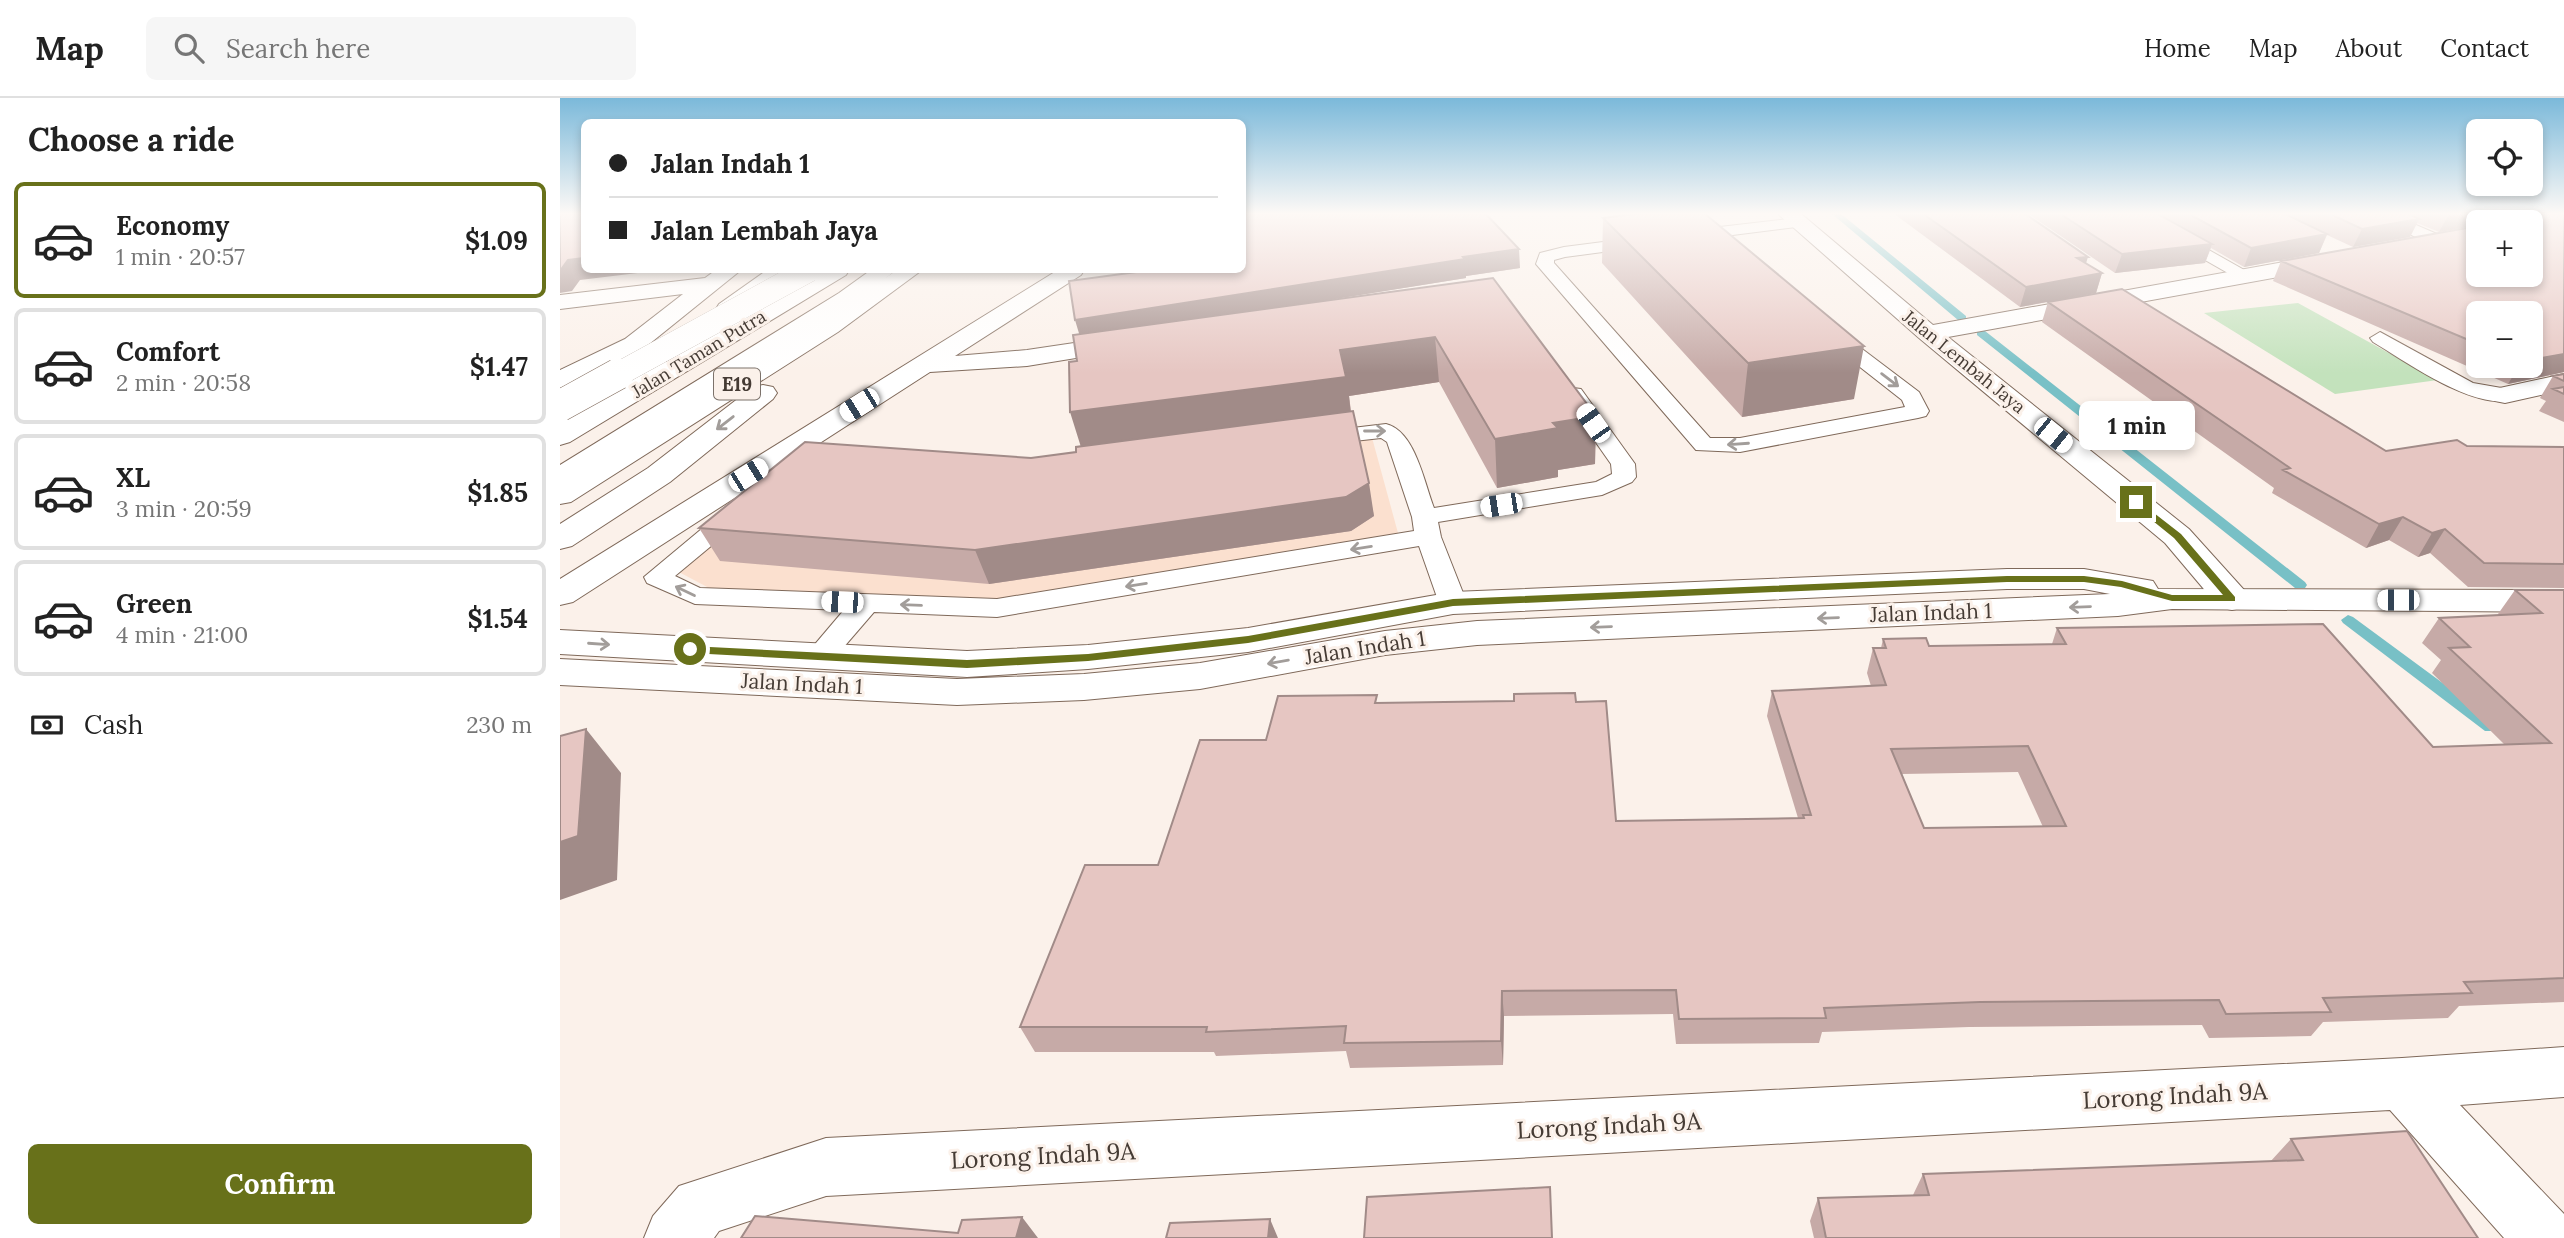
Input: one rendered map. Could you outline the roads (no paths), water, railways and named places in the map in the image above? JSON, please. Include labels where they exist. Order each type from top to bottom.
[{"type":"main road","name":"Jalan Lembah Jaya","points":[[1849,266],[2177,536],[2232,599]]},
{"type":"main road","points":[[1928,333],[2300,266]]},
{"type":"main road","points":[[560,435],[777,273]]},
{"type":"main road","points":[[560,406],[804,273]]},
{"type":"main road","name":"Jalan Taman Putra","points":[[560,435],[833,273]]},
{"type":"main road","name":"Jalan Taman Putra","points":[[560,478],[847,298],[881,273]]},
{"type":"main road","name":"E19","points":[[560,495],[829,327],[907,273]]},
{"type":"main road","points":[[560,594],[1068,273]]},
{"type":"main road","points":[[560,302],[722,277]]},
{"type":"main road","points":[[560,380],[634,344],[722,277]]},
{"type":"main road","points":[[2108,281],[2165,318]]},
{"type":"main road","points":[[560,539],[659,475],[767,390],[829,327]]},
{"type":"main road","points":[[925,364],[958,365],[1024,360],[1145,340]]},
{"type":"main road","points":[[2505,395],[2564,382]]},
{"type":"main road","name":"Jalan Indah 1","points":[[560,642],[967,664],[1088,657],[1248,640],[1453,603],[2007,579],[2084,579],[2122,584],[2172,598]]},
{"type":"main road","name":"Jalan Indah 1","points":[[560,672],[957,692],[1084,687],[1200,676],[1385,643],[1476,633],[2118,605],[2172,598],[2564,600]]},
{"type":"main road","name":"Lorong Indah 9A","points":[[675,1238],[700,1207],[826,1167],[2402,1084],[2564,1072]]},
{"type":"main road","points":[[2402,1084],[2545,1238]]},
{"type":"lane","points":[[1547,266],[1704,445],[1740,445],[1919,411],[1911,397],[1816,324]]},
{"type":"lane","points":[[2228,266],[2246,276]]},
{"type":"lane","points":[[2379,338],[2467,388],[2505,395]]},
{"type":"lane","points":[[772,460],[811,459],[657,577],[695,596],[997,608],[1427,527],[1602,488],[1624,477],[1623,464],[1559,374]]},
{"type":"lane","points":[[1289,442],[1386,430],[1397,439],[1453,603]]},
{"type":"lane","points":[[820,656],[866,603]]},
{"type":"waterway","points":[[1899,266],[1962,318]]},
{"type":"waterway","points":[[1981,333],[2300,585]]},
{"type":"waterway","points":[[2348,620],[2491,727]]}]
